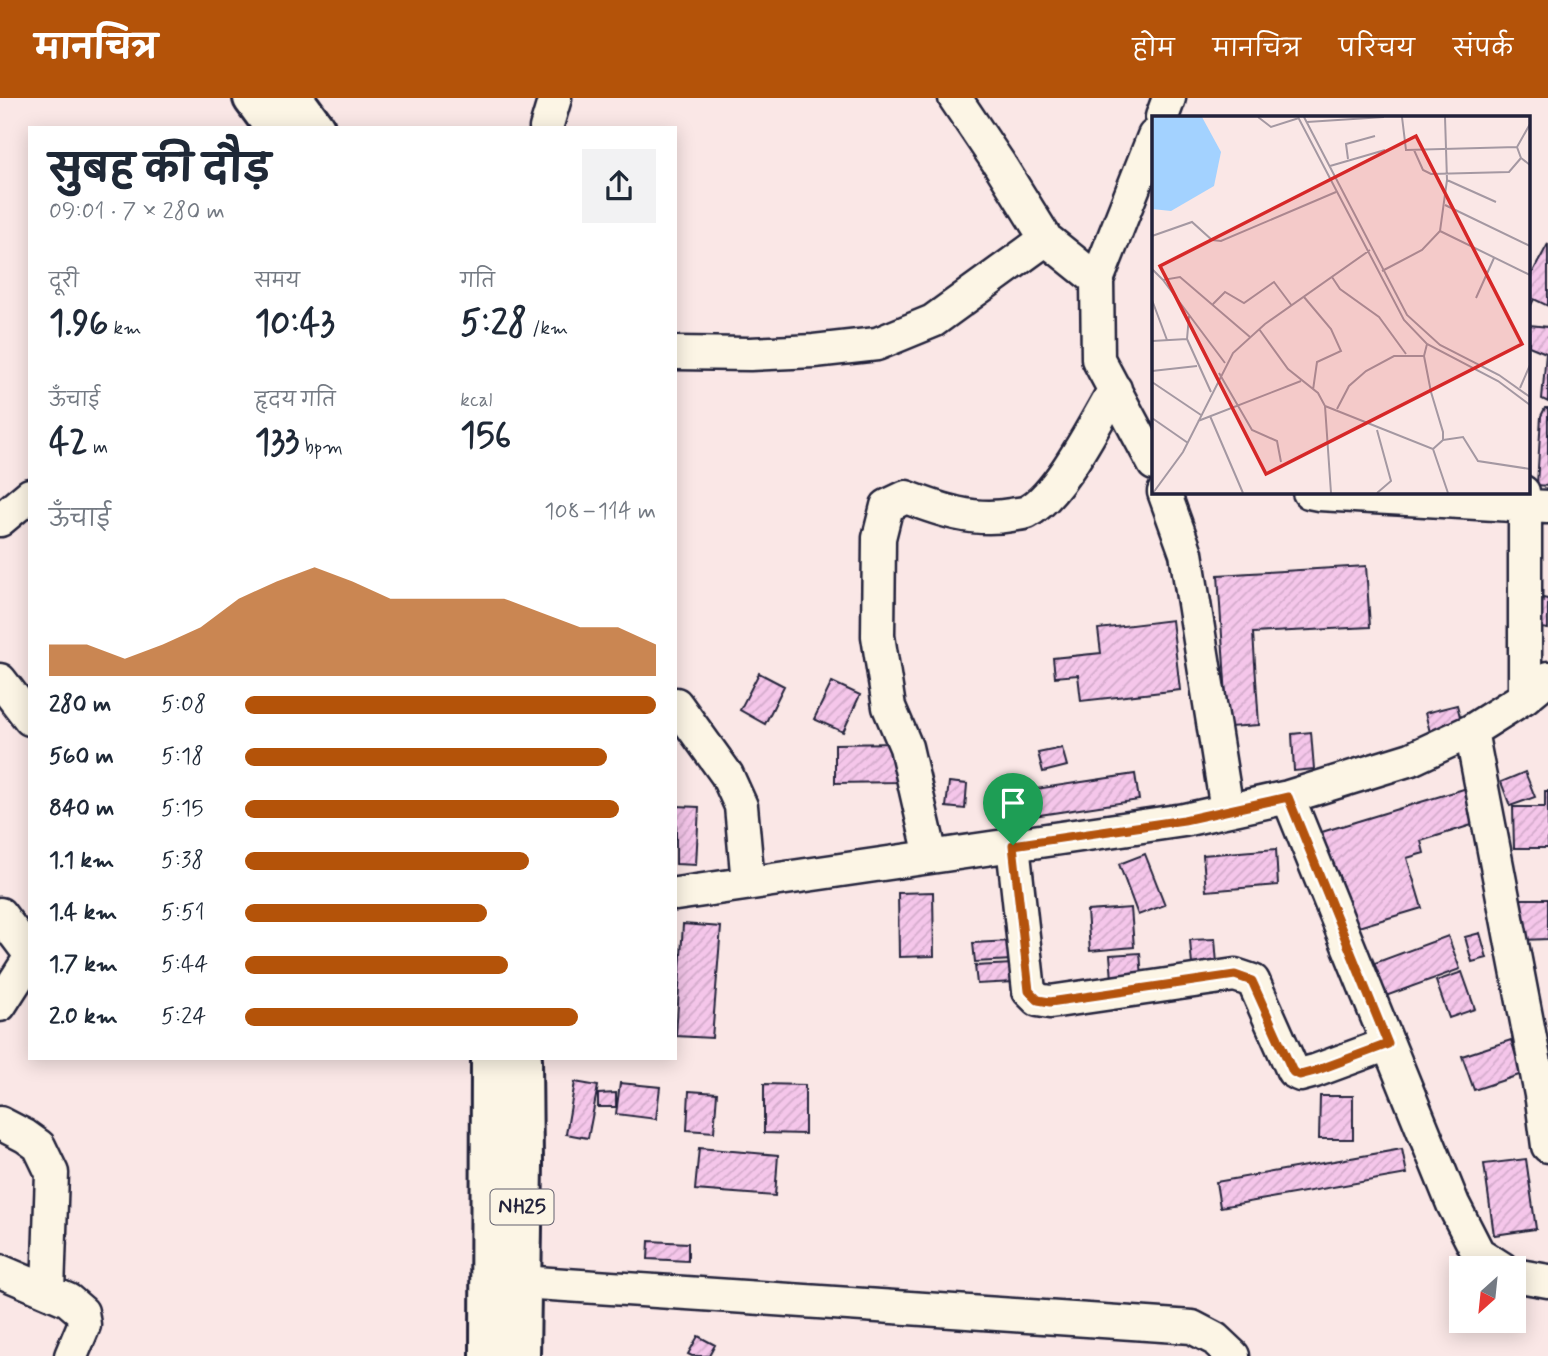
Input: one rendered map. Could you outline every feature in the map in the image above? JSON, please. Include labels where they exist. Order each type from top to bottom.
[{"type":"main road","points":[[253,98],[274,126]]},
{"type":"main road","points":[[293,98],[314,126]]},
{"type":"main road","name":"NH25","points":[[490,1356],[491,1060]]},
{"type":"main road","name":"NH25","points":[[520,1356],[522,1060]]},
{"type":"street","points":[[547,126],[555,98]]},
{"type":"street","points":[[955,98],[1046,239],[1097,280]]},
{"type":"street","points":[[1162,116],[1169,98]]},
{"type":"street","points":[[1152,141],[1097,280],[1098,359],[1152,458]]},
{"type":"street","points":[[677,353],[750,354],[877,344],[933,321],[1046,239]]},
{"type":"street","points":[[931,856],[906,747],[889,707],[878,636],[878,538],[887,506],[906,497],[972,517],[1001,517],[1026,513],[1045,498],[1068,468],[1115,389]]},
{"type":"street","points":[[1165,494],[1186,553],[1227,810]]},
{"type":"street","points":[[677,894],[1184,820],[1288,797],[1411,759],[1471,731],[1537,688],[1532,501],[1320,494]]},
{"type":"street","points":[[0,520],[28,497]]},
{"type":"street","points":[[0,680],[28,716]]},
{"type":"street","points":[[677,705],[727,775],[741,806],[748,883]]},
{"type":"street","points":[[1471,731],[1542,1100],[1548,1146]]},
{"type":"street","points":[[1288,797],[1453,1204],[1478,1253],[1483,1256]]},
{"type":"street","points":[[1013,845],[1029,991],[1038,1000],[1050,1002],[1235,975],[1252,981],[1293,1072],[1300,1075],[1315,1071],[1388,1044]]},
{"type":"street","points":[[0,914],[28,953]]},
{"type":"street","points":[[0,1005],[28,959]]},
{"type":"street","points":[[1531,1044],[1548,1017]]},
{"type":"street","points":[[0,1123],[39,1146],[52,1173],[48,1291]]},
{"type":"street","points":[[0,1270],[68,1300],[82,1312],[84,1325],[71,1356]]},
{"type":"street","points":[[1526,1277],[1548,1281]]},
{"type":"street","points":[[521,1282],[1192,1327],[1215,1339],[1233,1356]]},
{"type":"building","points":[[1548,244],[1548,306],[1534,299],[1530,307],[1530,277]]},
{"type":"building","points":[[1530,325],[1548,327],[1548,402],[1542,399],[1546,353],[1530,346]]},
{"type":"building","points":[[1545,408],[1548,408],[1548,486],[1537,485],[1541,416]]},
{"type":"building","points":[[1366,566],[1370,627],[1253,633],[1259,725],[1228,727],[1218,575]]},
{"type":"building","points":[[1543,598],[1548,599],[1548,629],[1537,627]]},
{"type":"building","points":[[1172,620],[1180,690],[1081,701],[1078,675],[1055,677],[1053,658],[1101,653],[1098,629]]},
{"type":"building","points":[[759,673],[784,686],[765,724],[740,710]]},
{"type":"building","points":[[832,682],[860,695],[843,732],[814,719]]},
{"type":"building","points":[[1457,705],[1463,728],[1431,736],[1425,713]]},
{"type":"building","points":[[1311,732],[1314,769],[1294,771],[1292,734]]},
{"type":"building","points":[[898,743],[899,782],[835,783],[835,744]]},
{"type":"building","points":[[1062,748],[1067,766],[1043,772],[1038,753]]},
{"type":"building","points":[[1525,772],[1535,797],[1510,806],[1501,782]]},
{"type":"building","points":[[1135,774],[1139,800],[1033,816],[1029,790]]},
{"type":"building","points":[[949,782],[967,784],[965,809],[946,807]]},
{"type":"building","points":[[1467,788],[1478,823],[1421,841],[1424,853],[1407,858],[1422,908],[1355,928],[1338,873],[1325,877],[1312,835]]},
{"type":"building","points":[[1545,791],[1548,791],[1548,848],[1514,848],[1513,807],[1545,807]]},
{"type":"building","points":[[677,806],[699,807],[696,865],[677,864]]},
{"type":"building","points":[[1276,849],[1278,885],[1206,891],[1203,855]]},
{"type":"building","points":[[1145,854],[1165,905],[1138,915],[1119,864]]},
{"type":"building","points":[[933,892],[934,956],[899,957],[898,893]]},
{"type":"building","points":[[1520,899],[1548,899],[1548,939],[1522,940]]},
{"type":"building","points":[[1131,908],[1134,947],[1090,951],[1087,911]]},
{"type":"building","points":[[683,924],[721,927],[712,1038],[677,1036]]},
{"type":"building","points":[[1480,933],[1487,958],[1472,962],[1465,937]]},
{"type":"building","points":[[1448,936],[1460,969],[1383,997],[1372,964]]},
{"type":"building","points":[[1215,939],[1218,976],[1193,978],[1190,940]]},
{"type":"building","points":[[1011,941],[1012,960],[975,962],[973,943]]},
{"type":"building","points":[[1140,953],[1142,977],[1112,979],[1110,955]]},
{"type":"building","points":[[1013,964],[1014,982],[977,984],[975,966]]},
{"type":"building","points":[[1462,972],[1475,1009],[1449,1018],[1436,981]]},
{"type":"building","points":[[1511,1040],[1522,1074],[1474,1090],[1462,1056]]},
{"type":"building","points":[[575,1082],[598,1086],[588,1138],[566,1134]]},
{"type":"building","points":[[620,1083],[660,1087],[656,1119],[616,1114]]},
{"type":"building","points":[[764,1084],[805,1085],[805,1134],[764,1133]]},
{"type":"building","points":[[689,1091],[717,1093],[714,1132],[687,1130]]},
{"type":"building","points":[[616,1093],[616,1107],[598,1107],[598,1094]]},
{"type":"building","points":[[1320,1096],[1353,1096],[1353,1139],[1319,1139]]},
{"type":"building","points":[[699,1148],[778,1155],[775,1196],[695,1190]]},
{"type":"building","points":[[1402,1149],[1407,1174],[1220,1207],[1216,1182]]},
{"type":"building","points":[[1526,1159],[1536,1229],[1494,1235],[1484,1164]]},
{"type":"building","points":[[649,1241],[688,1243],[688,1261],[648,1259]]},
{"type":"building","points":[[698,1336],[715,1345],[709,1356],[688,1354]]},
{"type":"route","points":[[1288,797],[1388,1044],[1315,1071],[1300,1075],[1293,1072],[1252,981],[1235,975],[1050,1002],[1038,1000],[1029,991],[1013,845],[1184,820],[1288,797]]}]
